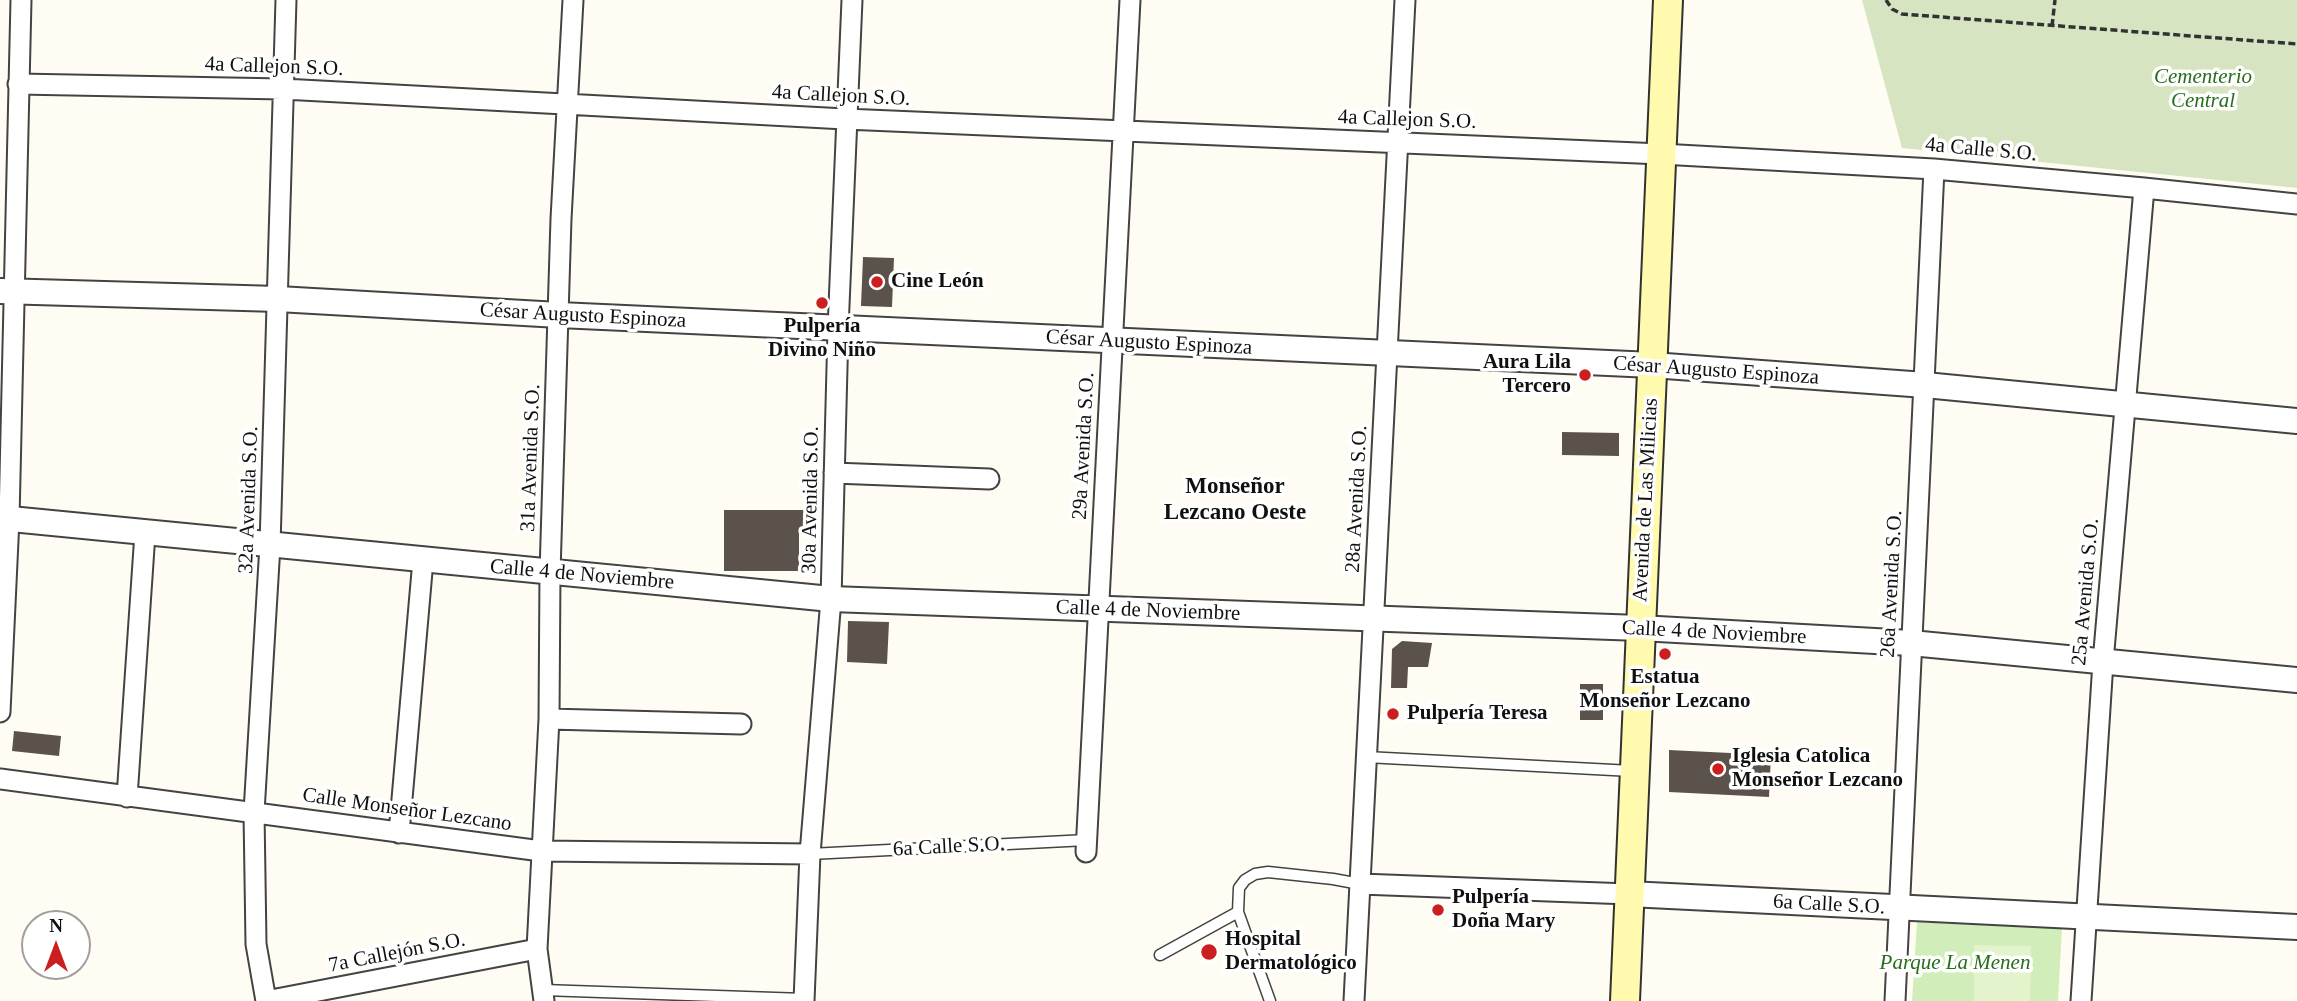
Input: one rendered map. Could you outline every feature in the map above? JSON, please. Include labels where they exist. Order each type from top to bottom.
[{"type":"main road","name":"Avenida de Las Milicias","points":[[1625,1001],[1668,0]]},
{"type":"street","points":[[0,712],[9,120],[18,84],[21,0]]},
{"type":"street","name":"32a Avenida S.O.","points":[[266,1001],[256,944],[254,812],[270,545],[286,0]]},
{"type":"street","name":"31a Avenida S.O.","points":[[544,996],[537,948],[549,719],[550,572],[561,219],[573,0]]},
{"type":"street","name":"30a Avenida S.O.","points":[[804,1000],[810,854],[831,599],[845,119],[852,0]]},
{"type":"street","name":"29a Avenida S.O.","points":[[1087,846],[1130,0]]},
{"type":"street","name":"28a Avenida S.O.","points":[[1354,1001],[1405,0]]},
{"type":"street","name":"4a Callejon S.O.","points":[[18,84],[283,89],[845,119],[1661,154]]},
{"type":"street","name":"4a Calle S.O.","points":[[1661,154],[1934,169],[2297,204]]},
{"type":"street","name":"26a Avenida S.O.","points":[[1895,1001],[1934,169]]},
{"type":"street","name":"25a Avenida S.O.","points":[[2081,1001],[2103,662],[2144,188]]},
{"type":"street","name":"César Augusto Espinoza","points":[[7,292],[278,299],[838,329],[1652,365],[1925,385],[2297,421]]},
{"type":"street","points":[[834,473],[989,479]]},
{"type":"street","name":"Calle 4 de Noviembre","points":[[5,518],[831,599],[1640,628],[1911,643],[2297,680]]},
{"type":"street","points":[[127,797],[145,533]]},
{"type":"street","points":[[399,833],[423,560]]},
{"type":"street","points":[[549,719],[741,724]]},
{"type":"street","name":"Calle Monseñor Lezcano","points":[[0,779],[541,851],[810,854]]},
{"type":"street","name":"6a Calle S.O.","points":[[1360,884],[1629,894],[2297,928]]},
{"type":"street","name":"7a Callejón S.O.","points":[[266,1001],[339,994],[537,948]]},
{"type":"lane","points":[[1366,757],[1633,771]]},
{"type":"lane","name":"6a Calle S.O.","points":[[810,854],[1087,846]]},
{"type":"lane","points":[[1270,1001],[1238,912],[1239,888],[1245,880],[1255,874],[1268,873],[1360,884]]},
{"type":"lane","points":[[1160,956],[1238,912]]},
{"type":"lane","points":[[544,996],[804,1000]]},
{"type":"path","points":[[1886,0],[1892,9],[1902,14],[2297,44]]},
{"type":"path","points":[[2052,26],[2055,0]]},
{"type":"green space","name":"Cementerio Central","points":[[1862,0],[2297,0],[2297,188],[1902,148]]},
{"type":"green space","name":"Parque La Menen","points":[[1917,922],[2062,928],[2058,1001],[1912,1001]]},
{"type":"green space","points":[[1974,945],[2031,946],[2030,1001],[1974,1001]]},
{"type":"building","name":"Cine León","points":[[863,257],[894,258],[892,307],[861,306]]},
{"type":"building","points":[[1562,432],[1619,433],[1619,456],[1562,455]]},
{"type":"building","points":[[724,510],[809,510],[809,530],[799,530],[799,571],[724,571]]},
{"type":"building","points":[[848,621],[889,622],[887,664],[847,662]]},
{"type":"building","points":[[1402,641],[1432,643],[1428,667],[1408,667],[1407,688],[1391,688],[1392,649]]},
{"type":"building","points":[[1580,684],[1603,684],[1603,720],[1580,720]]},
{"type":"building","points":[[14,731],[61,736],[59,756],[12,751]]},
{"type":"building","points":[[1669,750],[1771,755],[1769,797],[1669,792]]},
{"type":"place","name":"Cine León","points":[[877,282]]},
{"type":"place","name":"Pulpería Divino Niño","points":[[822,303]]},
{"type":"place","name":"Aura Lila Tercero","points":[[1585,375]]},
{"type":"place","name":"Estatua Monseñor Lezcano","points":[[1665,654]]},
{"type":"place","name":"Pulpería Teresa","points":[[1393,714]]},
{"type":"place","name":"Iglesia Catolica Monseñor Lezcano","points":[[1718,769]]},
{"type":"place","name":"Pulpería Doña Mary","points":[[1438,910]]},
{"type":"place","name":"Hospital Dermatológico","points":[[1209,952]]},
{"type":"district","name":"Monseñor Lezcano Oeste","points":[[1235,500]]}]
